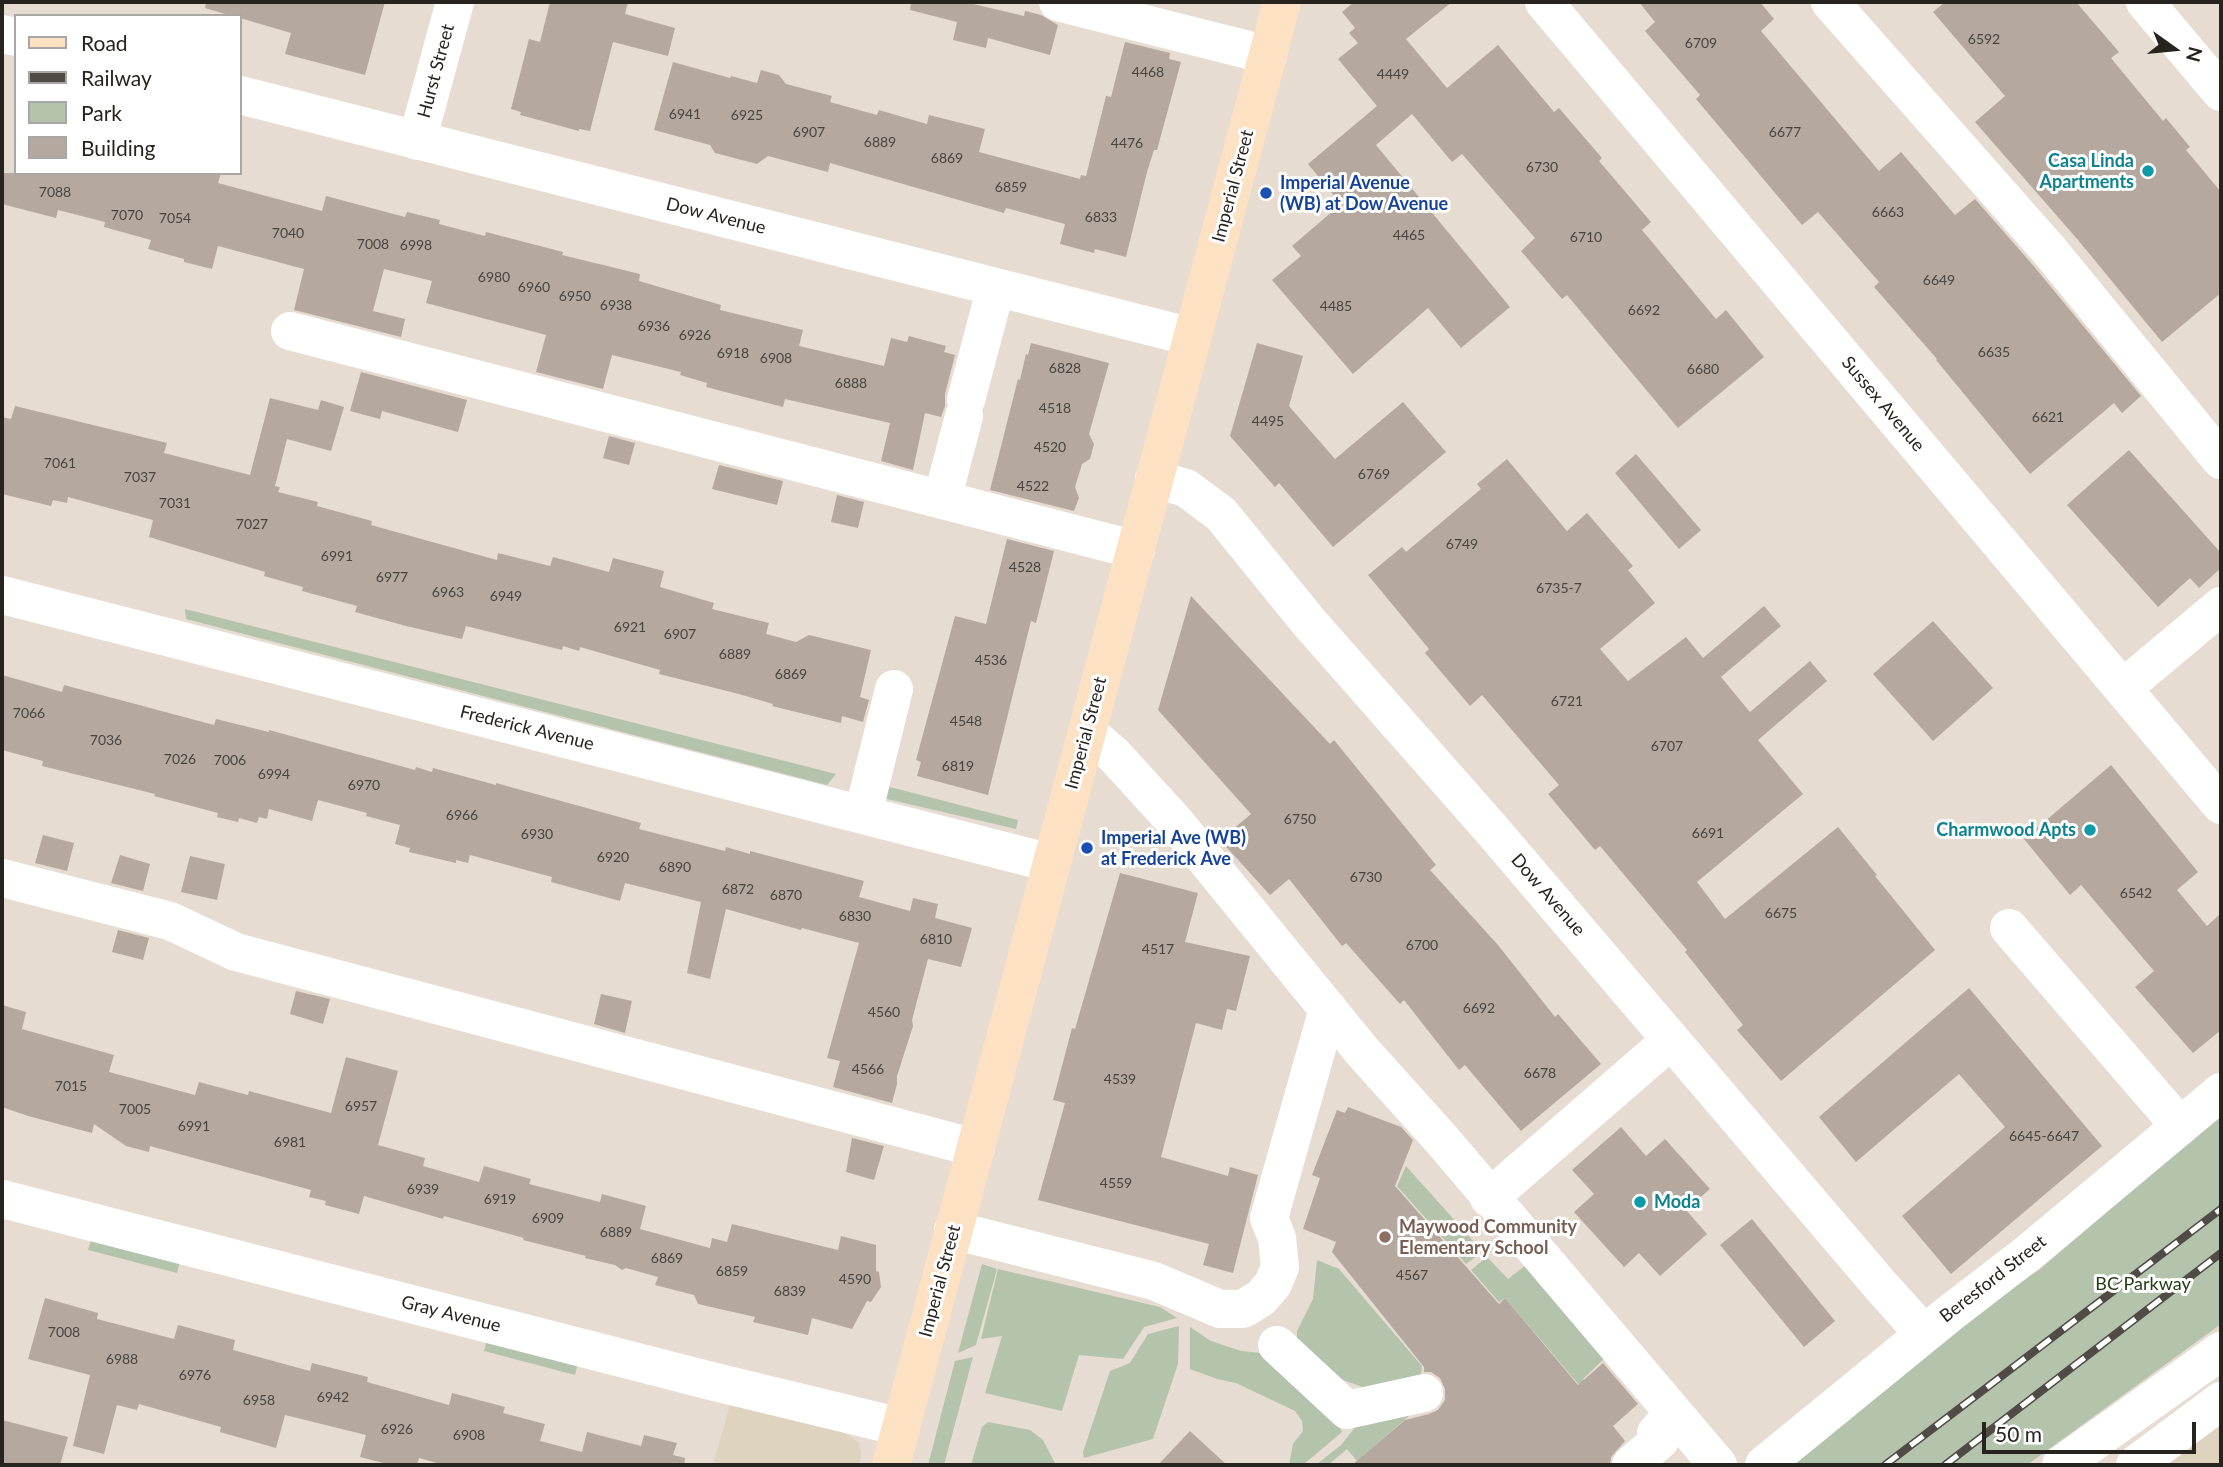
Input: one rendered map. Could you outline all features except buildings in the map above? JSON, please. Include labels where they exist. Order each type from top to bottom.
[{"type":"main road","name":"Imperial Street","points":[[891,1465],[1282,2]]},
{"type":"street","name":"Hurst Street","points":[[417,141],[454,2]]},
{"type":"street","points":[[1058,2],[1268,55]]},
{"type":"street","name":"Sussex Avenue","points":[[1544,2],[2221,805]]},
{"type":"street","points":[[1830,2],[2049,250],[2221,460]]},
{"type":"street","points":[[2145,2],[2221,92]]},
{"type":"street","name":"Dow Avenue","points":[[242,96],[1192,338]]},
{"type":"street","points":[[942,500],[996,287]]},
{"type":"street","points":[[290,331],[1136,550]]},
{"type":"street","name":"Dow Avenue","points":[[1154,480],[1186,488],[1221,514],[1308,621],[1492,830],[1924,1334]]},
{"type":"street","name":"Frederick Avenue","points":[[2,595],[1051,863]]},
{"type":"street","points":[[2123,688],[2221,606]]},
{"type":"street","points":[[863,814],[894,689]]},
{"type":"street","points":[[1087,732],[1114,755],[1177,823],[1328,1009],[1718,1465]]},
{"type":"street","points":[[2,878],[170,921],[236,952],[976,1148]]},
{"type":"street","points":[[2009,928],[2180,1126]]},
{"type":"street","points":[[953,1230],[1154,1281],[1220,1310],[1243,1309],[1261,1298],[1273,1284],[1279,1267],[1277,1238],[1269,1219],[1328,1009]]},
{"type":"street","points":[[1489,1198],[1671,1040]]},
{"type":"street","name":"Beresford Street","points":[[1764,1465],[2027,1254],[2221,1091]]},
{"type":"street","name":"Gray Avenue","points":[[2,1199],[711,1381],[901,1427]]},
{"type":"street","points":[[1277,1345],[1347,1410],[1424,1393]]},
{"type":"street","points":[[2061,1465],[2221,1351]]},
{"type":"street","points":[[2135,1465],[2221,1401]]},
{"type":"shaded area","points":[[731,1402],[842,1431],[858,1442],[861,1452],[860,1465],[713,1465]]},
{"type":"shaded area","points":[[2221,1418],[2221,1465],[2155,1465]]},
{"type":"green space","points":[[185,609],[836,774],[827,785],[186,619]]},
{"type":"green space","points":[[882,785],[1018,820],[1016,829],[883,798]]},
{"type":"green space","name":"BC Parkway","points":[[2221,1115],[2221,1324],[2027,1465],[1790,1465],[1976,1311],[2039,1270]]},
{"type":"green space","points":[[1406,1166],[1483,1252],[1466,1264],[1397,1186]]},
{"type":"green space","points":[[92,1237],[180,1261],[177,1273],[88,1250]]},
{"type":"green space","points":[[1487,1257],[1508,1279],[1530,1262],[1609,1354],[1583,1379],[1602,1403],[1598,1407],[1505,1298],[1499,1302],[1471,1270]]},
{"type":"green space","points":[[1317,1260],[1339,1269],[1422,1366],[1420,1380],[1365,1388],[1335,1377],[1297,1340],[1297,1331],[1313,1299]]},
{"type":"green space","points":[[982,1264],[997,1269],[976,1345],[958,1353]]},
{"type":"green space","points":[[998,1269],[1160,1307],[1177,1318],[1144,1327],[1123,1359],[1079,1355],[1062,1411],[985,1393],[1002,1336],[981,1339]]},
{"type":"green space","points":[[1179,1326],[1178,1364],[1153,1439],[1084,1458],[1083,1452],[1110,1371],[1130,1363],[1148,1334]]},
{"type":"green space","points":[[1190,1327],[1211,1341],[1241,1351],[1262,1353],[1342,1432],[1303,1465],[1289,1465],[1293,1444],[1303,1431],[1302,1421],[1295,1411],[1236,1383],[1190,1369]]},
{"type":"green space","points":[[487,1339],[578,1363],[575,1375],[484,1351]]},
{"type":"green space","points":[[973,1357],[944,1465],[928,1465],[955,1361]]},
{"type":"green space","points":[[1424,1403],[1357,1461],[1347,1449],[1328,1465],[1316,1465],[1341,1445],[1361,1420]]},
{"type":"green space","points":[[988,1422],[1030,1430],[1043,1440],[1056,1465],[971,1465],[982,1427]]},
{"type":"railway","points":[[1885,1465],[2221,1209]]},
{"type":"railway","points":[[1945,1465],[2221,1253]]},
{"type":"place","name":"Casa Linda Apartments","points":[[2148,171]]},
{"type":"place","name":"Imperial Avenue (WB) at Dow Avenue","points":[[1266,193]]},
{"type":"place","name":"Charmwood Apts","points":[[2090,830]]},
{"type":"place","name":"Imperial Ave (WB) at Frederick Ave","points":[[1087,848]]},
{"type":"place","name":"Moda","points":[[1640,1202]]},
{"type":"place","name":"Maywood Community Elementary School","points":[[1385,1237]]}]
